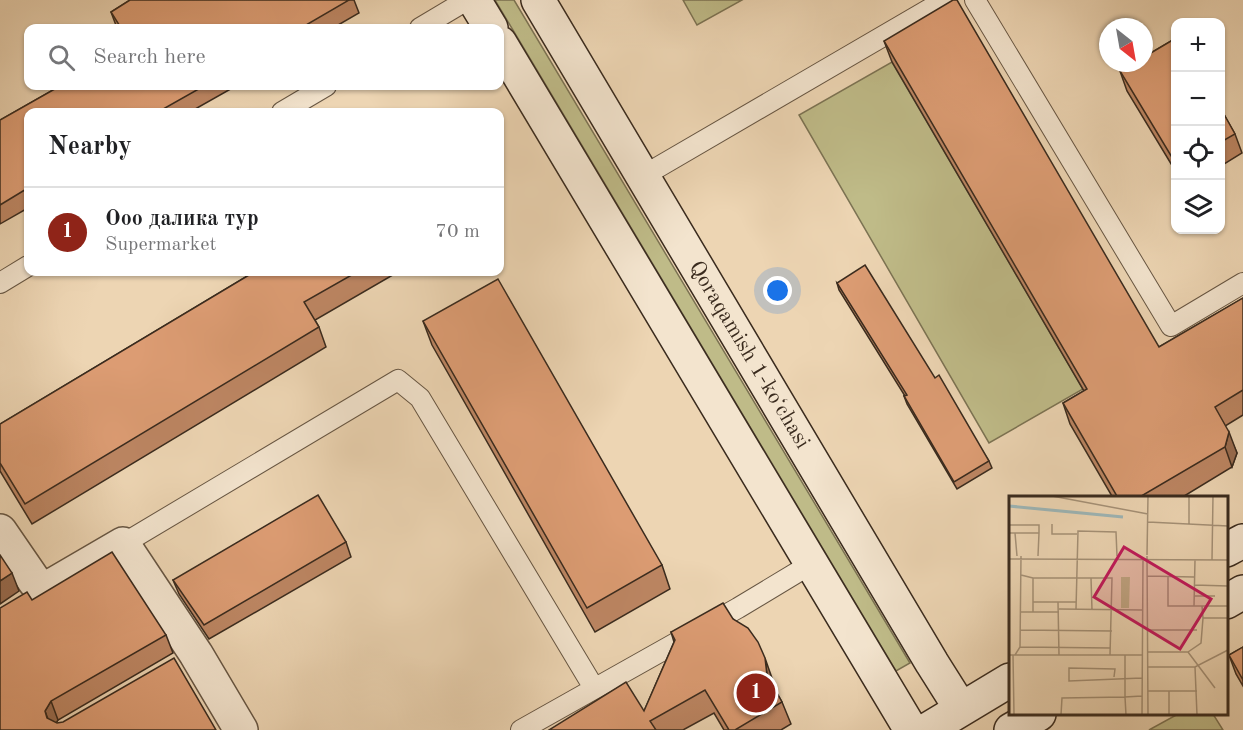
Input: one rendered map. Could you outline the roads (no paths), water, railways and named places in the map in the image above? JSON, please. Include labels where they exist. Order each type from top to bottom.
[{"type":"main road","points":[[474,0],[489,24]]},
{"type":"main road","name":"Qoraqamish 1-koʻchasi","points":[[538,0],[643,176],[958,720]]},
{"type":"main road","points":[[504,50],[911,730]]},
{"type":"main road","points":[[0,531],[34,582],[35,596],[123,544],[186,660],[241,730]]},
{"type":"main road","points":[[1228,549],[1243,541]]},
{"type":"main road","points":[[1228,601],[1243,592]]},
{"type":"main road","points":[[927,730],[958,720],[1009,682]]},
{"type":"main road","points":[[1011,730],[1037,715]]},
{"type":"lane","points":[[427,24],[466,0]]},
{"type":"lane","points":[[643,176],[945,0]]},
{"type":"lane","points":[[975,0],[1171,326],[1243,283]]},
{"type":"lane","points":[[289,108],[319,90]]},
{"type":"lane","points":[[0,284],[24,269]]},
{"type":"lane","points":[[123,544],[398,380],[420,398],[594,688]]},
{"type":"lane","points":[[521,730],[812,564]]},
{"type":"place","name":"Ооо далика тур","points":[[756,693]]}]
